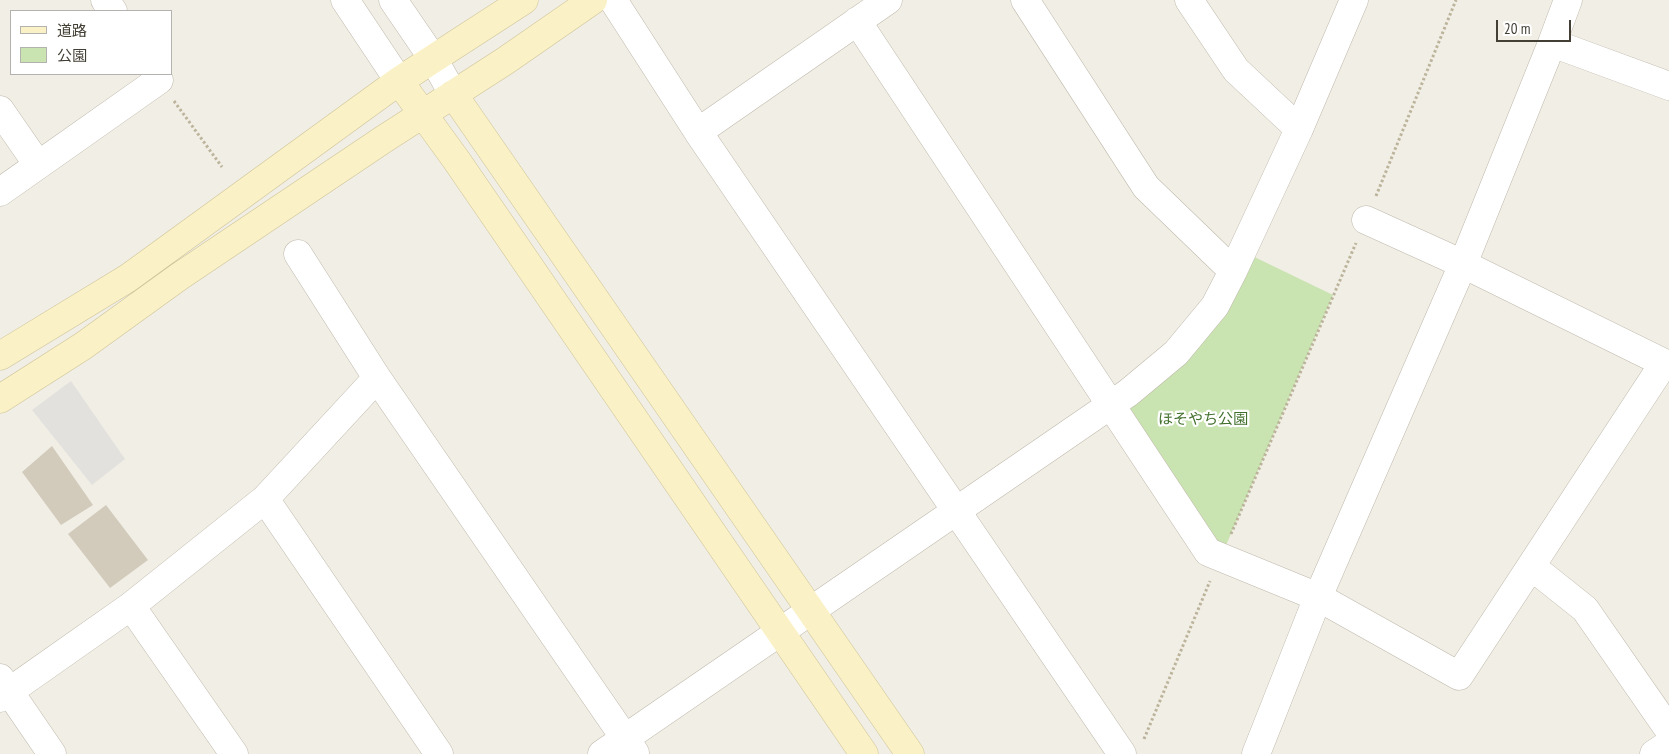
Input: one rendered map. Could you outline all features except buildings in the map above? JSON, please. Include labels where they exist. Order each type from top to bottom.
[{"type":"street","points":[[345,0],[399,82],[458,161],[864,754]]},
{"type":"street","points":[[393,0],[434,60],[453,94],[910,754]]},
{"type":"street","points":[[0,356],[128,278],[399,82],[524,0]]},
{"type":"street","points":[[0,399],[83,346],[180,276],[505,61],[592,0]]},
{"type":"street","points":[[613,0],[698,132],[957,510],[1131,750]]},
{"type":"street","points":[[698,132],[888,0]]},
{"type":"street","points":[[1024,0],[1146,187],[1233,271]]},
{"type":"street","points":[[1189,0],[1236,70],[1299,129]]},
{"type":"street","points":[[602,754],[631,746],[779,632],[1110,406],[1176,353],[1215,306],[1233,271],[1299,129],[1354,0]]},
{"type":"street","points":[[1256,754],[1318,597],[1463,264],[1568,0]]},
{"type":"street","points":[[857,21],[1208,552],[1318,597],[1459,676],[1664,363],[1463,264],[1366,220]]},
{"type":"street","points":[[1552,43],[1669,86]]},
{"type":"street","points":[[0,192],[157,77]]},
{"type":"street","points":[[0,110],[38,165]]},
{"type":"street","points":[[298,254],[377,378],[631,746]]},
{"type":"street","points":[[52,754],[3,690],[131,606],[265,498],[377,378]]},
{"type":"street","points":[[265,498],[439,754]]},
{"type":"street","points":[[1531,566],[1585,609],[1669,730]]},
{"type":"street","points":[[131,606],[234,754]]},
{"type":"street","points":[[1654,754],[1669,744]]},
{"type":"path","points":[[1131,750],[1220,557],[1366,220],[1456,0]]},
{"type":"path","points":[[157,77],[222,167]]},
{"type":"green space","name":"ほそやち公園","points":[[1242,251],[1333,295],[1221,557],[1110,405],[1128,393]]},
{"type":"shaded area","points":[[71,381],[125,459],[92,485],[32,410]]}]
